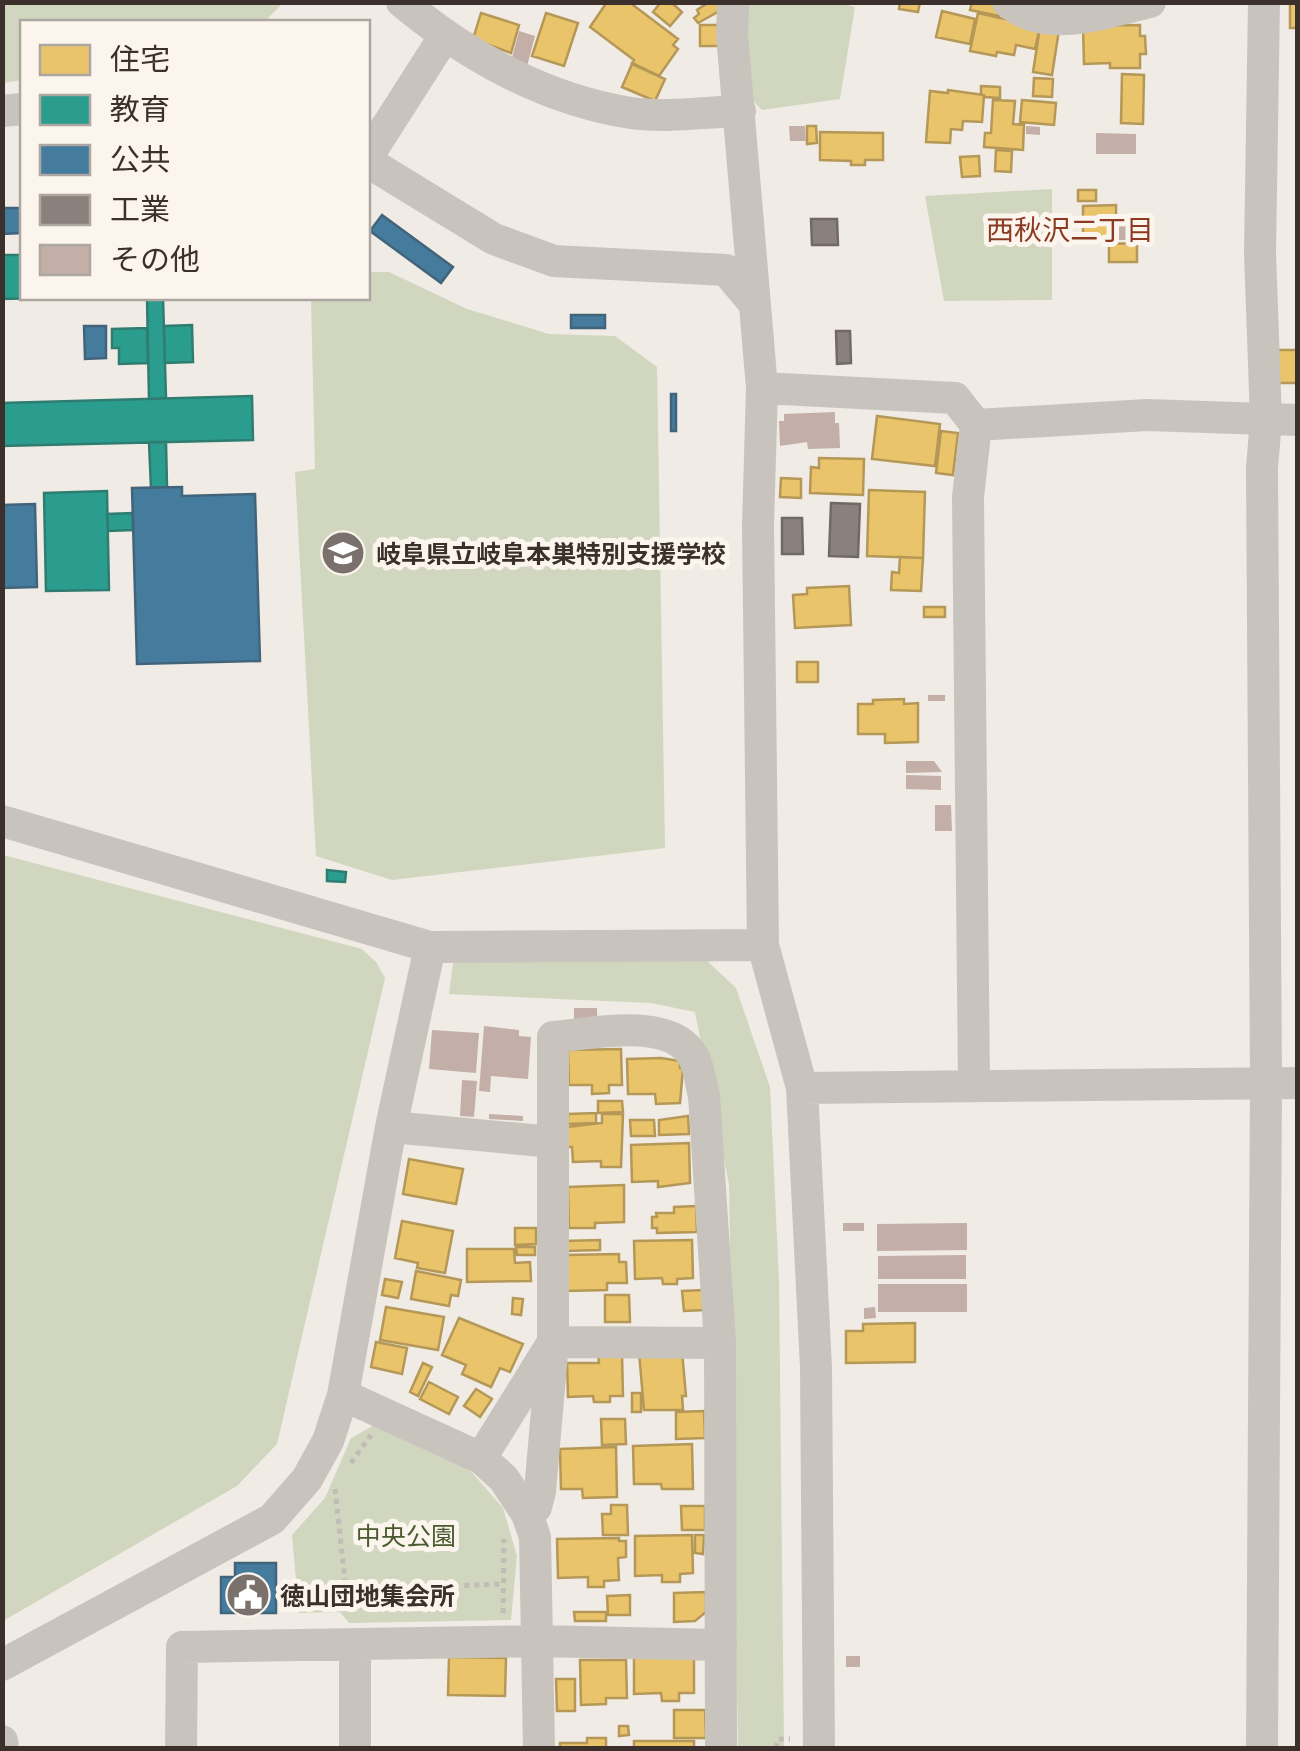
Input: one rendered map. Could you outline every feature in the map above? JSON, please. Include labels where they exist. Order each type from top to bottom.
[{"type":"street","points":[[402,2],[444,37],[538,85],[632,113],[740,111]]},
{"type":"street","points":[[733,2],[732,35],[762,388],[758,525],[763,945],[802,1088],[816,1368],[819,1748]]},
{"type":"street","points":[[1008,2],[1019,10],[1056,20],[1150,2]]},
{"type":"street","points":[[1262,1748],[1282,1083],[1262,468],[1282,420],[1260,253],[1264,2]]},
{"type":"street","points":[[370,156],[444,37]]},
{"type":"street","points":[[370,160],[494,239],[554,260],[726,270],[752,301]]},
{"type":"street","points":[[762,388],[955,398],[976,425],[968,497],[974,1085]]},
{"type":"street","points":[[976,425],[1147,415],[1282,420]]},
{"type":"street","points":[[2,821],[430,947],[763,945]]},
{"type":"street","points":[[2,1666],[272,1520],[307,1479],[328,1441],[343,1395],[430,947]]},
{"type":"street","points":[[516,1524],[536,1506],[540,1492],[553,1342],[553,1037],[649,1030],[678,1039],[694,1057],[704,1096],[720,1343],[721,1748]]},
{"type":"street","points":[[802,1088],[1282,1083]]},
{"type":"street","points":[[392,1127],[553,1142]]},
{"type":"street","points":[[553,1342],[720,1343]]},
{"type":"street","points":[[481,1458],[553,1342]]},
{"type":"street","points":[[343,1395],[481,1458],[504,1479],[516,1524],[536,1537],[539,1748]]},
{"type":"street","points":[[182,1748],[182,1647],[502,1641],[721,1645]]},
{"type":"street","points":[[355,1645],[355,1748]]},
{"type":"path","points":[[344,1472],[373,1431]]},
{"type":"path","points":[[335,1485],[346,1590],[504,1584]]},
{"type":"path","points":[[502,1641],[504,1584],[516,1524]]},
{"type":"path","points":[[776,1748],[778,1739]]},
{"type":"green space","points":[[3,2],[283,3],[266,20],[20,20],[20,80],[3,83]]},
{"type":"green space","points":[[837,2],[855,7],[840,99],[762,110],[743,91],[743,3]]},
{"type":"green space","points":[[1052,189],[1052,300],[944,301],[925,196]]},
{"type":"green space","points":[[370,272],[389,272],[467,309],[549,334],[615,336],[657,367],[665,848],[392,880],[316,856],[295,472],[315,469],[311,300],[370,300]]},
{"type":"green space","points":[[3,855],[362,949],[385,978],[277,1444],[237,1486],[3,1621]]},
{"type":"green space","points":[[454,956],[702,956],[736,988],[770,1087],[779,1281],[784,1748],[738,1748],[729,1184],[695,1012],[651,1003],[449,994]]},
{"type":"green space","name":"中央公園","points":[[378,1423],[468,1468],[503,1508],[517,1556],[511,1620],[349,1623],[340,1612],[299,1613],[292,1535],[325,1498],[351,1438]]},
{"type":"building: 住宅","points":[[607,2],[629,2],[678,39],[673,45],[678,49],[659,76],[632,63],[634,60],[590,27]]},
{"type":"building: 住宅","points":[[661,2],[671,2],[682,12],[670,26],[653,12]]},
{"type":"building: 住宅","points":[[709,2],[718,2],[723,9],[698,23],[694,18],[699,14],[697,10]]},
{"type":"building: 住宅","points":[[900,2],[920,2],[918,12],[899,9]]},
{"type":"building: 住宅","points":[[972,2],[1001,5],[999,16],[970,10]]},
{"type":"building: 住宅","points":[[1290,2],[1298,2],[1298,28],[1290,28]]},
{"type":"building: 住宅","points":[[942,11],[975,19],[970,44],[936,37]]},
{"type":"building: 住宅","points":[[481,13],[519,25],[511,53],[473,39]]},
{"type":"building: 住宅","points":[[546,13],[578,23],[564,66],[532,56]]},
{"type":"building: 住宅","points":[[978,13],[1040,27],[1035,49],[1016,45],[1014,55],[997,52],[996,56],[970,51]]},
{"type":"building: 住宅","points":[[700,25],[723,25],[723,46],[700,46]]},
{"type":"building: 住宅","points":[[1140,25],[1146,54],[1140,54],[1140,68],[1084,64],[1083,26]]},
{"type":"building: 住宅","points":[[1040,27],[1059,30],[1052,75],[1033,72]]},
{"type":"building: 住宅","points":[[632,64],[665,79],[655,101],[622,87]]},
{"type":"building: 住宅","points":[[1122,74],[1144,75],[1143,124],[1121,123]]},
{"type":"building: 住宅","points":[[1034,78],[1053,79],[1052,97],[1033,96]]},
{"type":"building: 住宅","points":[[981,86],[1000,87],[1000,98],[985,97]]},
{"type":"building: 住宅","points":[[930,91],[984,95],[982,122],[963,121],[962,130],[951,129],[950,143],[926,142]]},
{"type":"building: 住宅","points":[[993,100],[1015,101],[1013,124],[1024,125],[1023,150],[984,147],[985,133],[991,133]]},
{"type":"building: 住宅","points":[[1022,100],[1056,103],[1054,125],[1020,122]]},
{"type":"building: 住宅","points":[[807,126],[816,126],[817,143],[807,144]]},
{"type":"building: 住宅","points":[[820,132],[883,133],[883,160],[851,165],[851,161],[820,160]]},
{"type":"building: 住宅","points":[[996,150],[1012,151],[1011,172],[995,171]]},
{"type":"building: 住宅","points":[[979,156],[980,176],[962,177],[960,157]]},
{"type":"building: 住宅","points":[[1078,190],[1096,190],[1096,201],[1078,201]]},
{"type":"building: 住宅","points":[[1116,205],[1116,241],[1083,242],[1083,206]]},
{"type":"building: 住宅","points":[[1137,243],[1137,262],[1109,262],[1109,244]]},
{"type":"building: 住宅","points":[[1274,350],[1298,350],[1298,383],[1274,383]]},
{"type":"building: 住宅","points":[[877,416],[940,424],[935,466],[872,459]]},
{"type":"building: 住宅","points":[[941,431],[958,433],[953,475],[936,473]]},
{"type":"building: 住宅","points":[[819,458],[864,459],[863,495],[810,493],[811,467],[819,468]]},
{"type":"building: 住宅","points":[[781,478],[801,479],[801,498],[780,497]]},
{"type":"building: 住宅","points":[[869,490],[925,492],[923,558],[867,556]]},
{"type":"building: 住宅","points":[[900,557],[923,558],[921,591],[891,590],[892,572],[899,573]]},
{"type":"building: 住宅","points":[[849,586],[851,625],[795,628],[793,595],[807,594],[807,588]]},
{"type":"building: 住宅","points":[[924,607],[945,607],[945,617],[924,617]]},
{"type":"building: 住宅","points":[[797,662],[818,662],[818,682],[797,682]]},
{"type":"building: 住宅","points":[[904,699],[904,704],[918,703],[918,742],[885,743],[885,734],[858,734],[858,704]]},
{"type":"building: 住宅","points":[[621,1049],[622,1085],[609,1085],[609,1093],[592,1094],[592,1085],[569,1085],[568,1050]]},
{"type":"building: 住宅","points":[[627,1059],[680,1061],[683,1068],[680,1103],[656,1104],[655,1094],[628,1094]]},
{"type":"building: 住宅","points":[[598,1101],[622,1101],[623,1112],[598,1113]]},
{"type":"building: 住宅","points":[[596,1113],[596,1123],[568,1124],[568,1114]]},
{"type":"building: 住宅","points":[[602,1114],[623,1114],[621,1167],[601,1167],[601,1161],[573,1162],[572,1147],[567,1147],[567,1127],[602,1123]]},
{"type":"building: 住宅","points":[[688,1116],[689,1134],[659,1135],[659,1120]]},
{"type":"building: 住宅","points":[[630,1120],[654,1120],[655,1136],[631,1136]]},
{"type":"building: 住宅","points":[[689,1143],[690,1183],[658,1187],[658,1181],[632,1182],[631,1145]]},
{"type":"building: 住宅","points":[[409,1159],[463,1169],[456,1204],[403,1194]]},
{"type":"building: 住宅","points":[[624,1185],[624,1222],[569,1228],[568,1187]]},
{"type":"building: 住宅","points":[[696,1206],[697,1232],[657,1233],[657,1228],[652,1228],[656,1213],[674,1213],[674,1207]]},
{"type":"building: 住宅","points":[[402,1221],[453,1231],[445,1273],[417,1268],[418,1263],[395,1258]]},
{"type":"building: 住宅","points":[[515,1228],[536,1228],[536,1244],[515,1245]]},
{"type":"building: 住宅","points":[[600,1240],[600,1250],[564,1251],[564,1241]]},
{"type":"building: 住宅","points":[[692,1240],[693,1278],[677,1279],[677,1284],[663,1284],[662,1278],[635,1279],[634,1241]]},
{"type":"building: 住宅","points":[[516,1247],[535,1247],[535,1255],[517,1255]]},
{"type":"building: 住宅","points":[[467,1249],[514,1249],[515,1263],[530,1262],[531,1281],[467,1282]]},
{"type":"building: 住宅","points":[[619,1254],[619,1262],[626,1262],[627,1283],[607,1283],[607,1290],[566,1291],[565,1255]]},
{"type":"building: 住宅","points":[[416,1271],[461,1280],[458,1296],[451,1295],[449,1306],[411,1299]]},
{"type":"building: 住宅","points":[[385,1279],[402,1282],[398,1298],[382,1295]]},
{"type":"building: 住宅","points":[[703,1290],[704,1310],[684,1311],[682,1291]]},
{"type":"building: 住宅","points":[[605,1295],[629,1295],[630,1322],[605,1322]]},
{"type":"building: 住宅","points":[[513,1298],[523,1299],[521,1315],[512,1314]]},
{"type":"building: 住宅","points":[[386,1307],[444,1317],[438,1350],[380,1340]]},
{"type":"building: 住宅","points":[[459,1318],[523,1344],[510,1372],[500,1368],[491,1387],[462,1374],[466,1365],[442,1355]]},
{"type":"building: 住宅","points":[[915,1323],[915,1362],[846,1363],[846,1331],[863,1331],[863,1324]]},
{"type":"building: 住宅","points":[[376,1342],[407,1348],[402,1374],[371,1367]]},
{"type":"building: 住宅","points":[[682,1351],[686,1396],[682,1396],[683,1410],[644,1410],[639,1352]]},
{"type":"building: 住宅","points":[[622,1354],[623,1396],[610,1396],[610,1402],[594,1402],[593,1396],[568,1397],[567,1363],[599,1363],[598,1355]]},
{"type":"building: 住宅","points":[[423,1363],[432,1367],[418,1396],[410,1392]]},
{"type":"building: 住宅","points":[[429,1382],[458,1397],[449,1414],[420,1399]]},
{"type":"building: 住宅","points":[[476,1389],[492,1399],[480,1417],[464,1406]]},
{"type":"building: 住宅","points":[[632,1393],[641,1393],[641,1412],[632,1412]]},
{"type":"building: 住宅","points":[[704,1411],[705,1438],[676,1439],[676,1412]]},
{"type":"building: 住宅","points":[[601,1419],[625,1419],[626,1444],[602,1445]]},
{"type":"building: 住宅","points":[[692,1444],[693,1489],[634,1484],[633,1446]]},
{"type":"building: 住宅","points":[[616,1447],[617,1497],[583,1498],[582,1489],[561,1489],[560,1449]]},
{"type":"building: 住宅","points":[[611,1505],[627,1505],[628,1535],[603,1535],[602,1514],[611,1514]]},
{"type":"building: 住宅","points":[[681,1506],[705,1506],[705,1530],[682,1530]]},
{"type":"building: 住宅","points":[[692,1535],[693,1573],[680,1574],[680,1582],[662,1582],[662,1575],[635,1576],[635,1536]]},
{"type":"building: 住宅","points":[[695,1535],[704,1535],[703,1554],[695,1553]]},
{"type":"building: 住宅","points":[[557,1539],[626,1541],[626,1557],[618,1558],[619,1580],[604,1581],[604,1587],[588,1587],[588,1577],[558,1578]]},
{"type":"building: 住宅","points":[[706,1592],[706,1612],[695,1621],[674,1622],[674,1593]]},
{"type":"building: 住宅","points":[[630,1595],[630,1615],[608,1615],[607,1596]]},
{"type":"building: 住宅","points":[[574,1612],[606,1612],[606,1621],[575,1621]]},
{"type":"building: 住宅","points":[[634,1655],[694,1655],[694,1693],[679,1693],[679,1701],[662,1701],[661,1693],[634,1694]]},
{"type":"building: 住宅","points":[[449,1657],[506,1658],[505,1696],[448,1695]]},
{"type":"building: 住宅","points":[[580,1660],[626,1660],[627,1698],[606,1698],[606,1704],[581,1705]]},
{"type":"building: 住宅","points":[[556,1679],[575,1679],[575,1711],[557,1711]]},
{"type":"building: 住宅","points":[[674,1710],[705,1710],[706,1738],[674,1738]]},
{"type":"building: 住宅","points":[[619,1726],[628,1726],[629,1735],[619,1736]]},
{"type":"building: 住宅","points":[[587,1738],[606,1738],[606,1748],[560,1748],[560,1743],[587,1743]]},
{"type":"building: 住宅","points":[[634,1741],[694,1741],[694,1748],[634,1748]]},
{"type":"building: 教育","points":[[2,255],[20,255],[20,299],[2,299]]},
{"type":"building: 教育","points":[[147,300],[163,300],[166,398],[149,399]]},
{"type":"building: 教育","points":[[192,325],[193,362],[165,363],[164,326]]},
{"type":"building: 教育","points":[[147,328],[148,363],[119,364],[119,348],[112,348],[112,329]]},
{"type":"building: 教育","points":[[252,396],[253,440],[2,446],[2,403]]},
{"type":"building: 教育","points":[[149,442],[166,442],[167,487],[151,488]]},
{"type":"building: 教育","points":[[107,491],[109,590],[46,591],[44,493]]},
{"type":"building: 教育","points":[[133,513],[133,530],[108,531],[107,514]]},
{"type":"building: 教育","points":[[327,870],[346,872],[345,882],[327,881]]},
{"type":"building: 公共","points":[[2,208],[20,208],[20,233],[2,234]]},
{"type":"building: 公共","points":[[382,215],[453,267],[441,283],[370,231]]},
{"type":"building: 公共","points":[[571,315],[605,315],[605,328],[571,328]]},
{"type":"building: 公共","points":[[84,326],[106,326],[106,358],[85,359]]},
{"type":"building: 公共","points":[[671,394],[676,394],[676,431],[671,431]]},
{"type":"building: 公共","points":[[182,487],[182,496],[255,494],[260,661],[137,664],[132,488]]},
{"type":"building: 公共","points":[[35,504],[37,587],[2,588],[2,505]]},
{"type":"building: 公共","name":"徳山団地集会所","points":[[235,1563],[276,1563],[276,1613],[221,1613],[221,1577],[235,1577]]},
{"type":"building: 工業","points":[[811,219],[837,219],[838,245],[812,245]]},
{"type":"building: 工業","points":[[836,331],[850,331],[851,363],[837,364]]},
{"type":"building: 工業","points":[[831,503],[860,504],[858,557],[829,556]]},
{"type":"building: 工業","points":[[782,518],[802,518],[803,554],[782,554]]},
{"type":"building: その他","points":[[519,31],[535,36],[526,70],[510,65]]},
{"type":"building: その他","points":[[789,126],[805,126],[806,141],[790,141]]},
{"type":"building: その他","points":[[1026,126],[1040,127],[1040,135],[1026,134]]},
{"type":"building: その他","points":[[1096,133],[1136,134],[1136,154],[1096,154]]},
{"type":"building: その他","points":[[1118,224],[1136,224],[1136,240],[1118,240]]},
{"type":"building: その他","points":[[835,412],[840,448],[808,449],[807,442],[780,446],[779,421],[784,421],[784,414]]},
{"type":"building: その他","points":[[928,695],[945,695],[945,701],[928,701]]},
{"type":"building: その他","points":[[906,761],[934,761],[942,772],[906,773]]},
{"type":"building: その他","points":[[906,775],[941,776],[941,790],[906,789]]},
{"type":"building: その他","points":[[935,805],[951,805],[952,831],[935,831]]},
{"type":"building: その他","points":[[574,1008],[597,1008],[597,1021],[574,1020]]},
{"type":"building: その他","points":[[484,1026],[519,1030],[519,1036],[531,1037],[528,1079],[491,1076],[490,1092],[479,1091]]},
{"type":"building: その他","points":[[432,1030],[479,1033],[476,1073],[429,1069]]},
{"type":"building: その他","points":[[462,1080],[477,1081],[474,1117],[460,1116]]},
{"type":"building: その他","points":[[489,1114],[523,1116],[523,1121],[489,1119]]},
{"type":"building: その他","points":[[843,1223],[864,1223],[864,1231],[843,1231]]},
{"type":"building: その他","points":[[967,1223],[967,1250],[877,1251],[877,1224]]},
{"type":"building: その他","points":[[966,1255],[966,1279],[878,1279],[878,1256]]},
{"type":"building: その他","points":[[878,1284],[967,1284],[967,1312],[878,1312]]},
{"type":"building: その他","points":[[875,1307],[876,1318],[864,1319],[864,1308]]},
{"type":"building: その他","points":[[846,1656],[860,1656],[860,1667],[846,1667]]},
{"type":"place","name":"岐阜県立岐阜本巣特別支援学校","points":[[343,553]]},
{"type":"place","name":"徳山団地集会所","points":[[248,1595]]},
{"type":"district","name":"西秋沢二丁目","points":[[1070,229]]}]
